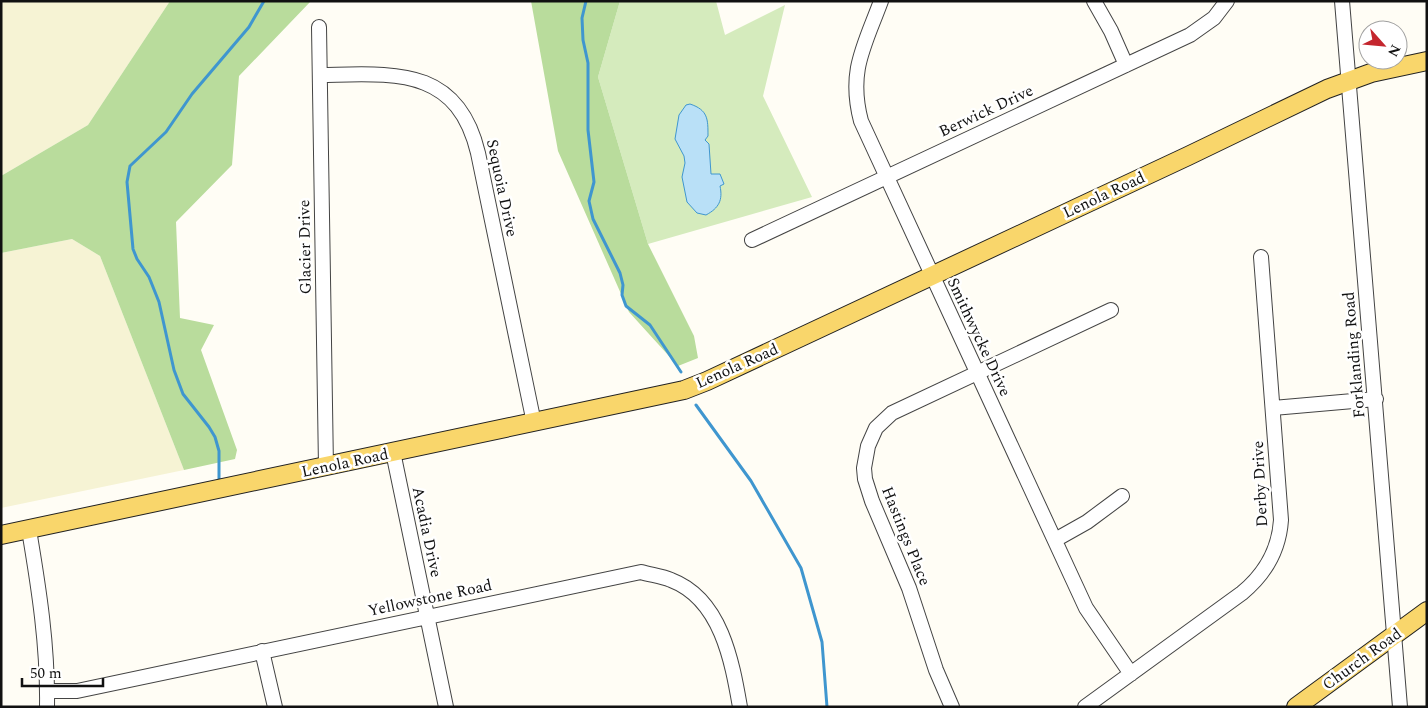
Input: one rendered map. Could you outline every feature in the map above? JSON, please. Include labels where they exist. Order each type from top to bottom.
[{"type":"main road","name":"Lenola Road","points":[[1,535],[669,394],[696,385],[1348,80],[1427,61]]},
{"type":"main road","name":"Church Road","points":[[1296,707],[1427,611]]},
{"type":"street","name":"Smithwycke Drive","points":[[880,1],[859,62],[855,91],[861,121],[1086,608],[1131,674]]},
{"type":"street","points":[[1094,1],[1108,25],[1126,65]]},
{"type":"street","name":"Berwick Drive","points":[[752,240],[1126,65],[1202,27],[1214,18],[1227,1]]},
{"type":"street","name":"Forklanding Road","points":[[1342,1],[1400,707]]},
{"type":"street","name":"Glacier Drive","points":[[320,27],[326,467]]},
{"type":"street","name":"Sequoia Drive","points":[[320,75],[380,74],[413,78],[440,91],[464,117],[478,153],[534,423]]},
{"type":"street","name":"Derby Drive","points":[[1085,707],[1254,583],[1270,561],[1280,535],[1281,520],[1261,257]]},
{"type":"street","name":"Hastings Place","points":[[952,707],[936,670],[906,581],[867,490],[864,468],[868,446],[876,428],[892,414],[976,372],[1112,310]]},
{"type":"street","points":[[1273,408],[1376,399]]},
{"type":"street","name":"Acadia Drive","points":[[393,452],[446,707]]},
{"type":"street","points":[[1055,540],[1087,522],[1122,496]]},
{"type":"street","points":[[29,530],[41,599],[48,707]]},
{"type":"street","name":"Yellowstone Road","points":[[48,691],[77,690],[641,572],[672,580],[692,593],[710,611],[722,634],[732,665],[740,707]]},
{"type":"street","points":[[262,651],[275,707]]},
{"type":"shaded area","points":[[1,1],[170,1],[88,125],[1,176]]},
{"type":"shaded area","points":[[72,239],[100,256],[184,470],[1,508],[1,253]]},
{"type":"green space","points":[[170,1],[311,1],[239,76],[232,165],[176,222],[180,318],[214,325],[201,350],[237,450],[235,459],[184,470],[100,256],[72,239],[1,253],[1,176],[88,125]]},
{"type":"green space","points":[[531,1],[620,1],[598,77],[648,244],[694,336],[698,358],[678,366],[629,312],[558,151]]},
{"type":"green space","points":[[620,1],[716,1],[725,35],[785,5],[763,96],[812,197],[648,244],[598,77]]},
{"type":"water","points":[[690,104],[704,112],[706,116],[708,136],[705,140],[709,144],[711,174],[720,174],[724,184],[720,186],[721,195],[719,203],[706,215],[697,213],[687,202],[682,177],[685,163],[684,156],[675,139],[679,115],[686,105]]},
{"type":"waterway","points":[[219,482],[219,451],[215,437],[183,394],[174,370],[159,302],[149,277],[133,249],[127,182],[130,166],[166,132],[192,94],[249,27],[264,1]]},
{"type":"waterway","points":[[586,1],[582,18],[583,40],[588,63],[588,130],[594,182],[589,201],[593,219],[620,273],[623,285],[622,295],[626,306],[650,325],[681,372]]},
{"type":"waterway","points":[[696,405],[751,481],[801,568],[822,642],[827,707]]}]
